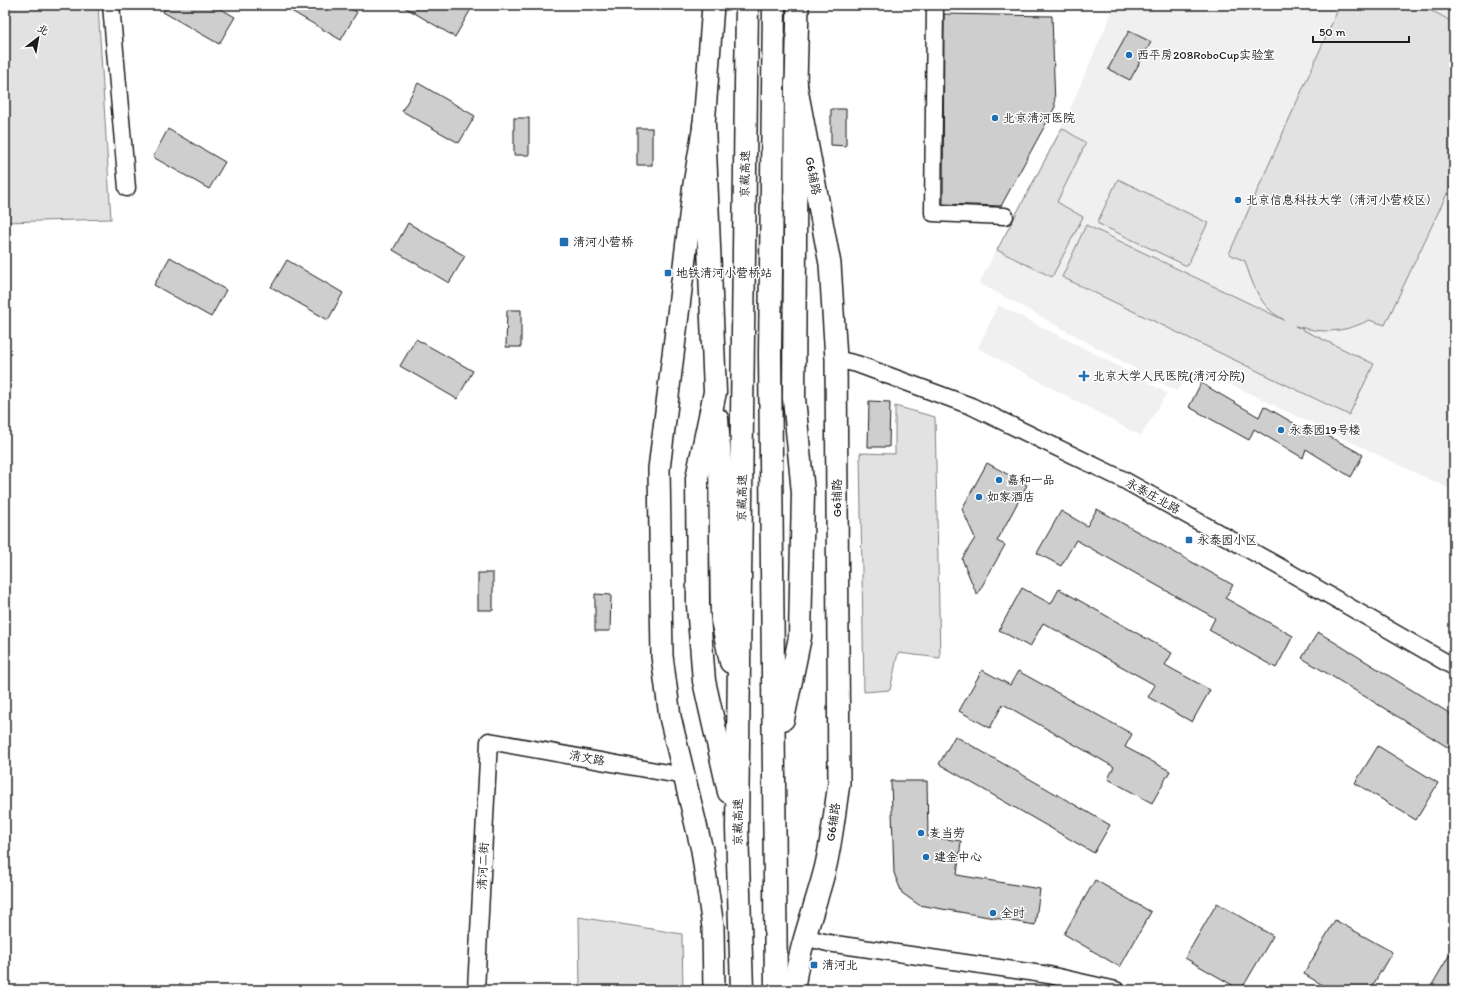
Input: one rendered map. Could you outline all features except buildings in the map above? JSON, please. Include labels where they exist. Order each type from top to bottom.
[{"type":"highway","name":"京藏高速","points":[[742,990],[737,828],[746,5]]},
{"type":"highway","points":[[774,5],[770,354],[776,990]]},
{"type":"highway","points":[[775,759],[800,637],[803,493],[794,398],[796,84]]},
{"type":"highway","points":[[704,125],[715,392],[720,462],[722,620],[739,701]]},
{"type":"highway","points":[[715,392],[697,478],[698,605],[704,681],[737,828]]},
{"type":"main road","points":[[712,5],[704,125],[694,184],[659,469],[662,656],[670,717],[702,850],[713,927],[714,990]]},
{"type":"main road","name":"G6辅路","points":[[794,990],[804,937],[826,865],[832,835],[839,783],[836,359],[830,264],[796,84],[798,5]]},
{"type":"street","points":[[111,5],[127,188]]},
{"type":"street","points":[[935,5],[933,213],[1005,216]]},
{"type":"street","name":"永泰庄北路","points":[[836,359],[857,364],[971,406],[1122,479],[1273,563],[1454,667]]},
{"type":"street","name":"清文路","points":[[489,741],[684,776]]},
{"type":"street","name":"清河二街","points":[[476,990],[489,741]]},
{"type":"street","points":[[804,937],[828,943],[1049,975],[1116,990]]},
{"type":"shaded area","points":[[1395,4],[1413,6],[1439,14],[1454,24],[1454,179],[1385,325],[1369,320],[1356,326],[1335,331],[1321,331],[1295,326],[1374,364],[1349,415],[1062,277],[1086,225],[1284,320],[1266,306],[1258,294],[1245,261],[1229,254],[1340,5],[1365,10]]},
{"type":"shaded area","points":[[5,5],[98,5],[111,219],[5,222]]},
{"type":"shaded area","name":"北京信息科技大学（清河小营校区）","points":[[1115,5],[1454,5],[1454,491],[1196,368],[1176,391],[979,283],[1066,118]]},
{"type":"shaded area","points":[[1062,128],[1086,143],[1057,202],[1083,217],[1052,277],[997,250]]},
{"type":"shaded area","points":[[1118,179],[1208,223],[1187,266],[1097,223]]},
{"type":"shaded area","name":"北京大学人民医院(清河分院)","points":[[998,305],[1107,360],[1167,393],[1141,436],[978,348]]},
{"type":"shaded area","points":[[895,406],[935,417],[940,658],[898,653],[890,690],[864,692],[860,453],[895,454]]},
{"type":"shaded area","points":[[579,917],[682,934],[683,990],[580,990]]},
{"type":"place","name":"西平房208RoboCup实验室","points":[[1129,55]]},
{"type":"place","name":"北京清河医院","points":[[995,118]]},
{"type":"place","name":"北京信息科技大学（清河小营校区）","points":[[1238,200]]},
{"type":"place","name":"清河小营桥","points":[[564,242]]},
{"type":"place","name":"地铁清河小营桥站","points":[[668,273]]},
{"type":"place","name":"北京大学人民医院(清河分院)","points":[[1084,376]]},
{"type":"place","name":"永泰园19号楼","points":[[1281,430]]},
{"type":"place","name":"嘉和一品","points":[[999,480]]},
{"type":"place","name":"如家酒店","points":[[979,497]]},
{"type":"place","name":"永泰园小区","points":[[1189,540]]},
{"type":"place","name":"麦当劳","points":[[921,833]]},
{"type":"place","name":"建金中心","points":[[926,857]]},
{"type":"place","name":"全时","points":[[993,913]]},
{"type":"place","name":"清河北","points":[[814,965]]}]
